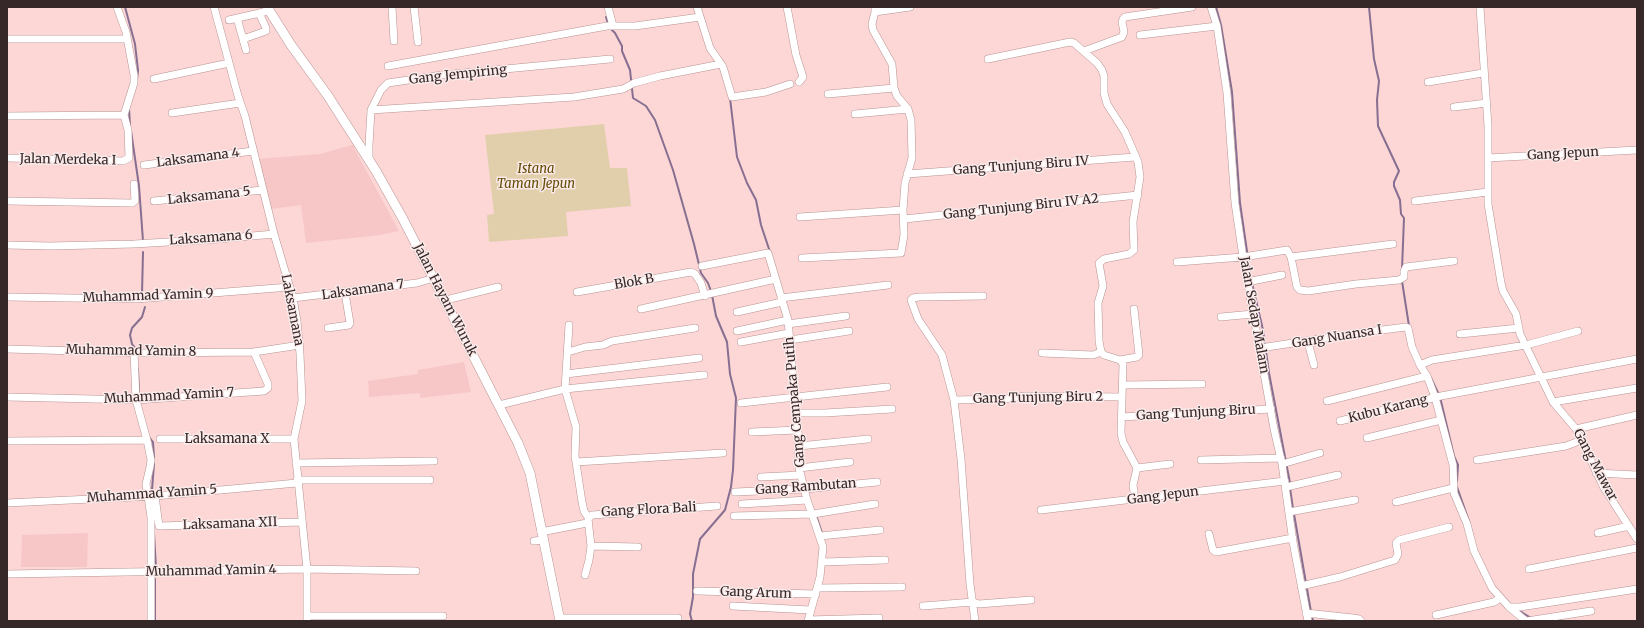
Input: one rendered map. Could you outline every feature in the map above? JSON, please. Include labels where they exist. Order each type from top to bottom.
[{"type":"main road","name":"Jalan Hayam Wuruk","points":[[268,9],[370,160],[446,300],[518,443],[526,463],[539,538],[560,619]]},
{"type":"street","points":[[7,116],[124,116],[134,83],[134,75],[127,39],[118,7]]},
{"type":"street","name":"Laksamana","points":[[214,7],[240,103],[245,116],[274,234],[290,287],[300,346],[302,401],[294,439],[306,569],[307,619]]},
{"type":"street","points":[[392,7],[394,41]]},
{"type":"street","points":[[414,7],[418,42]]},
{"type":"street","points":[[608,7],[610,26]]},
{"type":"street","points":[[698,7],[710,48],[721,64],[732,97],[766,92],[790,84]]},
{"type":"street","points":[[787,7],[796,54],[802,75],[800,82]]},
{"type":"street","points":[[802,258],[901,253],[904,235],[903,210],[905,183],[911,165],[911,120],[908,109],[897,96],[894,88],[892,64],[873,30],[873,18],[875,10],[910,7]]},
{"type":"street","points":[[1084,51],[1122,37],[1124,32],[1122,22],[1126,17],[1192,7]]},
{"type":"street","name":"Jalan Sedap Malam","points":[[1211,7],[1217,26],[1227,93],[1235,203],[1247,256],[1251,281],[1253,314],[1264,348],[1271,409],[1284,462],[1293,512],[1293,538],[1311,613],[1308,621]]},
{"type":"street","name":"Gang Mawar","points":[[1480,7],[1487,103],[1488,204],[1497,269],[1503,291],[1516,314],[1519,328],[1539,377],[1553,402],[1576,429],[1603,486],[1637,539]]},
{"type":"street","points":[[229,20],[259,13],[268,9]]},
{"type":"street","points":[[243,39],[266,31],[259,13]]},
{"type":"street","points":[[388,66],[610,26],[635,26],[700,17]]},
{"type":"street","points":[[237,18],[246,50]]},
{"type":"street","points":[[1140,35],[1217,26]]},
{"type":"street","points":[[7,39],[127,39]]},
{"type":"street","points":[[988,59],[1072,42],[1084,51],[1102,70],[1104,76],[1104,93],[1107,104],[1125,132],[1140,168],[1138,195],[1133,222],[1134,250],[1129,254],[1104,259],[1099,263],[1103,286],[1098,303],[1099,341],[1101,352],[1104,355],[1120,360],[1136,358],[1139,355],[1134,309]]},
{"type":"street","name":"Gang Jempiring","points":[[370,160],[369,145],[371,110],[381,90],[388,83],[610,59]]},
{"type":"street","points":[[154,79],[229,63]]},
{"type":"street","points":[[371,110],[574,97],[623,89],[632,84],[721,64]]},
{"type":"street","points":[[1428,82],[1484,73]]},
{"type":"street","points":[[828,94],[894,88]]},
{"type":"street","points":[[172,113],[240,103]]},
{"type":"street","points":[[1454,108],[1487,103]]},
{"type":"street","points":[[855,114],[908,109]]},
{"type":"street","name":"Jalan Merdeka I","points":[[7,158],[123,161],[128,158],[128,130],[124,116]]},
{"type":"street","name":"Gang Jepun","points":[[1488,158],[1637,150]]},
{"type":"street","name":"Laksamana 4","points":[[144,165],[253,151]]},
{"type":"street","name":"Gang Tunjung Biru IV","points":[[907,174],[1135,157]]},
{"type":"street","points":[[7,201],[132,203],[135,201],[134,184]]},
{"type":"street","name":"Laksamana 5","points":[[154,201],[263,190]]},
{"type":"street","points":[[1415,201],[1488,192]]},
{"type":"street","name":"Gang Tunjung Biru IV A2","points":[[904,219],[1138,195]]},
{"type":"street","points":[[800,218],[903,210]]},
{"type":"street","name":"Laksamana 6","points":[[7,245],[50,246],[134,244],[274,234]]},
{"type":"street","points":[[1291,257],[1393,244]]},
{"type":"street","points":[[1177,262],[1247,256],[1287,250],[1291,257],[1297,287],[1303,291],[1401,279],[1406,267],[1454,261]]},
{"type":"street","name":"Gang Cempaka Putih","points":[[702,266],[768,252],[788,322],[798,430],[800,471],[823,547],[823,562],[817,591],[808,620]]},
{"type":"street","name":"Blok B","points":[[577,292],[691,272],[695,274],[709,295]]},
{"type":"street","points":[[1251,281],[1282,276]]},
{"type":"street","name":"Laksamana 7","points":[[292,298],[345,293],[421,282],[434,278]]},
{"type":"street","points":[[641,309],[776,279]]},
{"type":"street","points":[[737,312],[782,300],[888,285]]},
{"type":"street","name":"Muhammad Yamin 9","points":[[7,297],[136,299],[290,287]]},
{"type":"street","points":[[446,300],[498,287]]},
{"type":"street","points":[[328,328],[349,325],[345,293]]},
{"type":"street","points":[[975,621],[970,584],[961,459],[954,400],[942,355],[918,319],[912,300],[913,298],[919,297],[983,296]]},
{"type":"street","points":[[1221,317],[1253,314]]},
{"type":"street","points":[[737,331],[788,322],[846,316]]},
{"type":"street","points":[[569,325],[565,389],[576,427],[576,462],[582,502],[588,520],[591,546],[585,575]]},
{"type":"street","name":"Gang Nuansa I","points":[[1264,348],[1406,327],[1409,331],[1412,347],[1422,364]]},
{"type":"street","points":[[568,352],[585,347],[604,345],[612,341],[695,328]]},
{"type":"street","points":[[1460,334],[1519,328]]},
{"type":"street","points":[[741,342],[849,331]]},
{"type":"street","points":[[1578,331],[1526,345],[1432,360],[1422,364],[1438,397],[1441,420],[1453,466],[1453,488],[1467,524],[1474,551],[1492,588],[1500,598],[1514,607],[1529,620],[1591,611]]},
{"type":"street","points":[[1308,342],[1314,365]]},
{"type":"street","name":"Muhammad Yamin 8","points":[[7,349],[134,352],[254,352],[300,346]]},
{"type":"street","points":[[134,352],[136,400],[151,460],[146,478],[147,496],[151,517],[151,621]]},
{"type":"street","name":"Muhammad Yamin 7","points":[[7,397],[136,400],[264,391],[268,388],[268,384],[254,352]]},
{"type":"street","points":[[1042,353],[1093,355],[1101,352]]},
{"type":"street","points":[[566,374],[699,358]]},
{"type":"street","name":"Kubu Karang","points":[[1340,420],[1438,397],[1637,359]]},
{"type":"street","points":[[1120,360],[1123,364],[1121,417],[1122,434],[1123,442],[1137,468],[1133,485],[1135,500]]},
{"type":"street","points":[[499,405],[565,389],[704,375]]},
{"type":"street","points":[[1327,401],[1427,376]]},
{"type":"street","points":[[1123,384],[1202,384]]},
{"type":"street","points":[[741,403],[887,387]]},
{"type":"street","points":[[1553,402],[1637,388]]},
{"type":"street","name":"Gang Tunjung Biru 2","points":[[954,400],[1025,396],[1122,397]]},
{"type":"street","points":[[796,413],[825,413],[892,409]]},
{"type":"street","name":"Gang Tunjung Biru","points":[[1121,417],[1271,409]]},
{"type":"street","points":[[1576,429],[1637,415]]},
{"type":"street","points":[[1367,438],[1441,420]]},
{"type":"street","points":[[752,432],[798,430]]},
{"type":"street","name":"Laksamana X","points":[[160,439],[294,439]]},
{"type":"street","points":[[799,446],[868,439]]},
{"type":"street","points":[[7,441],[147,440]]},
{"type":"street","points":[[1477,460],[1566,446],[1582,440]]},
{"type":"street","points":[[1201,460],[1284,462],[1320,452]]},
{"type":"street","points":[[576,462],[723,453]]},
{"type":"street","points":[[296,463],[434,461]]},
{"type":"street","points":[[762,477],[850,462]]},
{"type":"street","points":[[1137,468],[1170,464]]},
{"type":"street","points":[[1596,473],[1637,476]]},
{"type":"street","name":"Gang Jepun","points":[[1041,510],[1288,485],[1338,475]]},
{"type":"street","name":"Muhammad Yamin 5","points":[[7,503],[155,496],[297,482],[430,480]]},
{"type":"street","name":"Gang Rambutan","points":[[735,492],[805,489],[877,482]]},
{"type":"street","points":[[1396,502],[1453,488]]},
{"type":"street","name":"Laksamana XII","points":[[155,496],[159,526],[302,522]]},
{"type":"street","points":[[742,504],[808,500]]},
{"type":"street","points":[[1293,512],[1355,500]]},
{"type":"street","points":[[734,516],[813,514],[874,504]]},
{"type":"street","name":"Gang Flora Bali","points":[[539,538],[588,520],[594,514],[717,506]]},
{"type":"street","points":[[1598,533],[1629,526]]},
{"type":"street","points":[[1304,586],[1340,577],[1395,560],[1398,554],[1396,543],[1398,540],[1449,527]]},
{"type":"street","points":[[820,536],[880,530]]},
{"type":"street","points":[[1209,534],[1213,550],[1216,552],[1293,538]]},
{"type":"street","points":[[591,546],[638,547]]},
{"type":"street","points":[[1530,569],[1637,548]]},
{"type":"street","points":[[823,562],[884,560]]},
{"type":"street","name":"Muhammad Yamin 4","points":[[7,574],[152,573],[306,569],[416,571]]},
{"type":"street","name":"Gang Arum","points":[[697,591],[817,591],[902,587]]},
{"type":"street","points":[[1514,607],[1637,589]]},
{"type":"street","points":[[1436,615],[1494,602],[1500,598]]},
{"type":"street","points":[[923,606],[973,602],[979,604],[1031,600]]},
{"type":"street","points":[[733,606],[810,610]]},
{"type":"street","points":[[1311,613],[1353,618],[1361,621]]},
{"type":"street","points":[[307,619],[443,616]]},
{"type":"street","points":[[560,619],[678,618]]},
{"type":"street","points":[[808,620],[879,618]]},
{"type":"shaded area","points":[[359,143],[354,148],[399,231],[380,235],[306,243],[301,205],[271,209],[257,159],[320,154]]},
{"type":"shaded area","points":[[464,362],[471,392],[420,398],[420,393],[369,397],[368,381],[418,374],[418,370]]},
{"type":"shaded area","points":[[88,533],[87,567],[21,567],[22,535]]},
{"type":"green space","name":"Istana Taman Jepun","points":[[604,124],[610,168],[627,168],[631,206],[566,212],[568,236],[489,242],[487,215],[494,214],[485,135]]},
{"type":"waterway","points":[[125,7],[135,44],[138,70],[137,80]]},
{"type":"waterway","points":[[1216,7],[1221,25],[1232,92],[1240,203],[1251,279]]},
{"type":"waterway","points":[[1369,7],[1374,59],[1379,81],[1377,100],[1378,126],[1399,171],[1394,182],[1394,186],[1400,200],[1401,214],[1404,218],[1402,269]]},
{"type":"waterway","points":[[606,17],[608,24]]},
{"type":"waterway","points":[[611,29],[622,46],[622,51],[630,70],[633,98],[646,106],[655,120],[673,170],[701,273],[708,283],[711,291]]},
{"type":"waterway","points":[[730,98],[737,157],[747,183],[756,200],[761,225],[770,252]]},
{"type":"waterway","points":[[129,109],[130,125]]},
{"type":"waterway","points":[[131,131],[139,186],[143,241]]},
{"type":"waterway","points":[[142,294],[143,252]]},
{"type":"waterway","points":[[1402,281],[1409,326]]},
{"type":"waterway","points":[[1252,283],[1263,330],[1269,373],[1290,483]]},
{"type":"waterway","points":[[692,621],[690,614],[693,597],[693,574],[700,539],[725,510],[731,487],[733,470],[736,398],[730,374],[727,342],[716,316],[712,295]]},
{"type":"waterway","points":[[136,349],[132,344],[130,335],[132,328],[142,317],[145,307]]},
{"type":"waterway","points":[[138,369],[139,396]]},
{"type":"waterway","points":[[1431,378],[1440,397],[1454,456],[1458,465],[1457,481]]},
{"type":"waterway","points":[[149,437],[153,442],[154,458]]},
{"type":"waterway","points":[[152,490],[154,464]]},
{"type":"waterway","points":[[1457,487],[1470,524]]},
{"type":"waterway","points":[[1290,488],[1293,509]]},
{"type":"waterway","points":[[1294,514],[1311,612]]},
{"type":"waterway","points":[[816,515],[822,533]]},
{"type":"waterway","points":[[154,533],[156,569]]},
{"type":"waterway","points":[[155,579],[155,621]]},
{"type":"waterway","points":[[1518,610],[1531,618]]},
{"type":"waterway","points":[[1312,616],[1313,621]]}]
